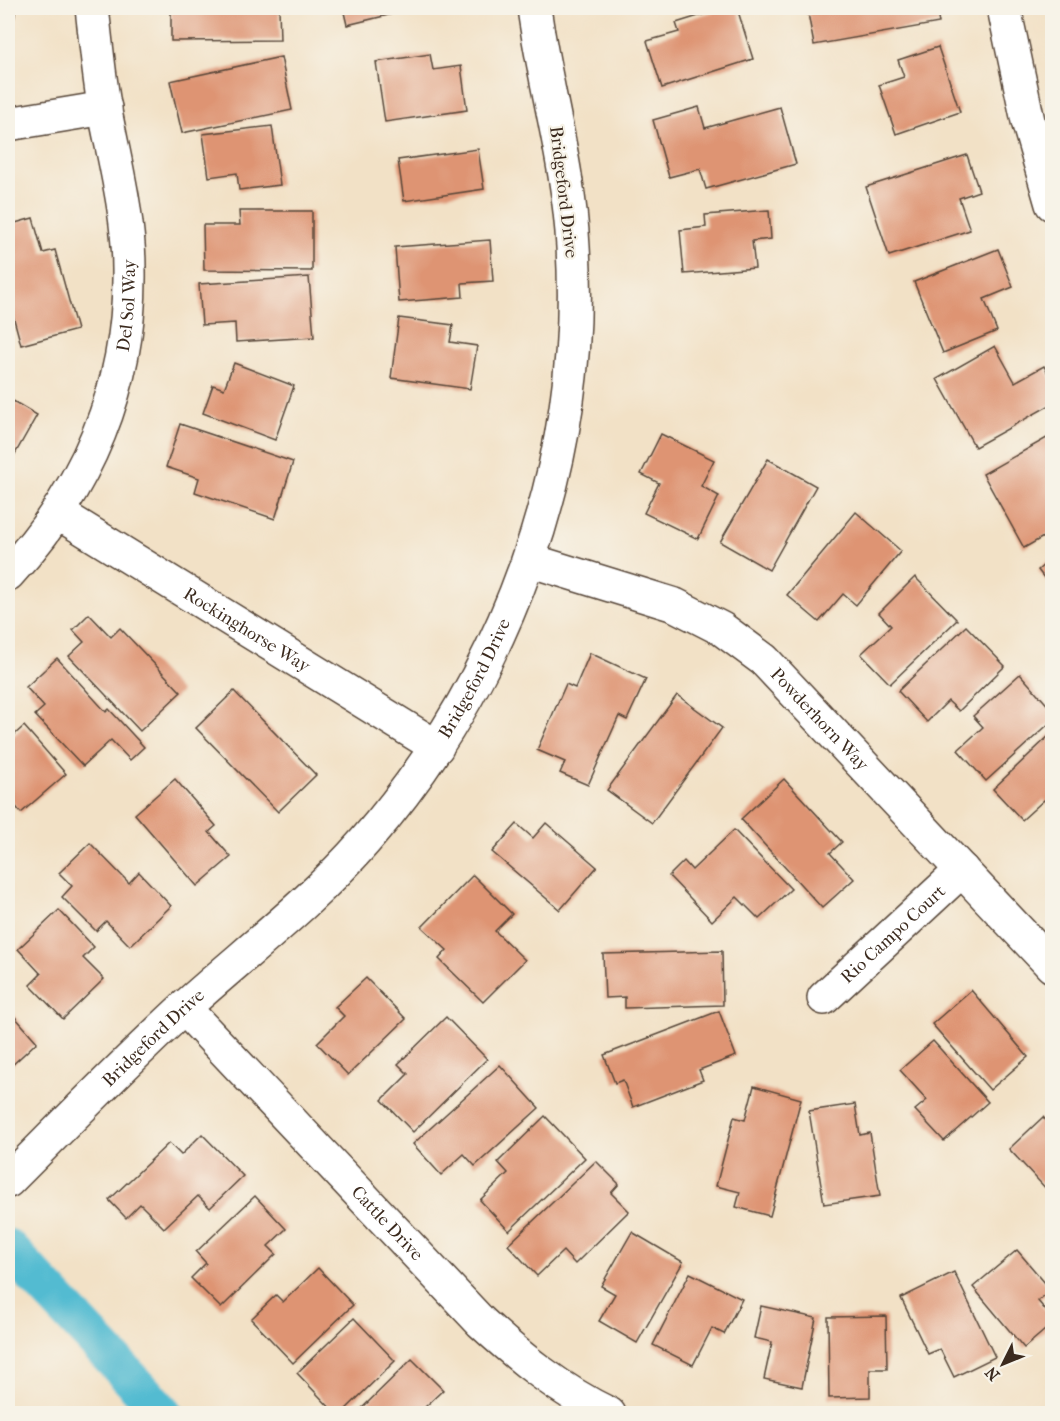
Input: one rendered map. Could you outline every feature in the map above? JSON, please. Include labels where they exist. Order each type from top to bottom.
[{"type":"street","name":"Del Sol Way","points":[[8,574],[58,513],[97,440],[116,385],[127,327],[129,268],[125,221],[98,67],[93,8]]},
{"type":"street","name":"Bridgeford Drive","points":[[8,1181],[184,1008],[323,885],[363,843],[400,799],[437,747],[497,639],[529,560],[546,504],[564,420],[573,334],[573,247],[564,162],[538,38],[534,8]]},
{"type":"street","points":[[1004,8],[1028,121],[1053,204]]},
{"type":"street","points":[[8,124],[105,108]]},
{"type":"street","name":"Rockinghorse Way","points":[[58,513],[437,747]]},
{"type":"street","name":"Powderhorn Way","points":[[529,560],[675,605],[722,629],[764,660],[1053,966]]},
{"type":"street","name":"Rio Campo Court","points":[[824,998],[962,870]]},
{"type":"street","name":"Cattle Drive","points":[[184,1008],[481,1322],[520,1358],[585,1402],[609,1413]]},
{"type":"building","points":[[8,8],[16,8],[12,33],[8,32]]},
{"type":"building","points":[[171,8],[279,8],[280,40],[171,41]]},
{"type":"building","points":[[343,8],[417,8],[347,25]]},
{"type":"building","points":[[724,8],[737,8],[753,59],[662,88],[647,41],[679,32],[676,23]]},
{"type":"building","points":[[807,8],[936,8],[939,23],[814,45]]},
{"type":"building","points":[[938,47],[960,112],[896,134],[879,85],[904,77],[898,60]]},
{"type":"building","points":[[430,54],[433,70],[461,66],[467,110],[385,122],[376,62]]},
{"type":"building","points":[[281,57],[292,110],[182,133],[170,81]]},
{"type":"building","points":[[699,107],[705,128],[780,107],[796,164],[706,189],[700,169],[669,177],[653,120]]},
{"type":"building","points":[[272,126],[280,185],[239,190],[237,173],[209,177],[203,134]]},
{"type":"building","points":[[478,149],[484,189],[404,201],[398,160]]},
{"type":"building","points":[[967,155],[979,191],[959,198],[970,230],[889,256],[866,187]]},
{"type":"building","points":[[769,210],[771,239],[752,241],[755,268],[684,274],[680,230],[706,227],[705,215]]},
{"type":"building","points":[[239,211],[312,211],[312,271],[204,270],[203,225],[240,225]]},
{"type":"building","points":[[33,218],[43,253],[55,250],[77,330],[21,345],[8,297],[8,225]]},
{"type":"building","points":[[490,240],[493,281],[462,283],[463,297],[399,302],[395,247]]},
{"type":"building","points":[[998,249],[1013,287],[984,299],[997,331],[943,353],[914,282]]},
{"type":"building","points":[[309,277],[314,337],[236,342],[235,323],[202,325],[199,284]]},
{"type":"building","points":[[399,318],[453,325],[450,342],[477,346],[470,389],[391,378]]},
{"type":"building","points":[[995,346],[1015,382],[1044,366],[1052,381],[1052,404],[975,447],[937,379]]},
{"type":"building","points":[[234,363],[294,386],[275,440],[203,413],[213,385],[224,389]]},
{"type":"building","points":[[8,398],[37,415],[11,461],[8,458]]},
{"type":"building","points":[[180,424],[293,462],[275,519],[195,492],[199,478],[166,467]]},
{"type":"building","points":[[661,434],[714,460],[701,486],[719,496],[698,539],[644,513],[659,483],[641,474]]},
{"type":"building","points":[[1052,435],[1052,532],[1024,548],[983,474]]},
{"type":"building","points":[[768,459],[816,486],[769,570],[720,542]]},
{"type":"building","points":[[856,512],[901,551],[856,605],[843,594],[819,622],[787,595]]},
{"type":"building","points":[[1052,558],[1052,588],[1038,570]]},
{"type":"building","points":[[915,577],[957,620],[890,684],[861,654],[891,626],[879,613]]},
{"type":"building","points":[[89,614],[111,637],[120,628],[181,692],[140,731],[69,656],[84,642],[73,630]]},
{"type":"building","points":[[966,626],[1005,666],[959,711],[948,701],[927,722],[898,691]]},
{"type":"building","points":[[590,653],[646,679],[627,720],[619,716],[588,785],[560,773],[565,762],[537,750],[566,684],[575,688]]},
{"type":"building","points":[[57,658],[106,712],[109,709],[144,747],[130,760],[111,740],[83,766],[35,715],[44,707],[26,687]]},
{"type":"building","points":[[1020,674],[1052,710],[1052,721],[986,781],[958,750],[983,727],[973,716]]},
{"type":"building","points":[[234,691],[316,775],[278,812],[196,728]]},
{"type":"building","points":[[677,695],[722,728],[652,823],[607,790]]},
{"type":"building","points":[[24,726],[66,774],[21,813],[8,797],[8,732],[12,737]]},
{"type":"building","points":[[1052,733],[1052,808],[1044,800],[1022,820],[993,789]]},
{"type":"building","points":[[175,779],[216,826],[209,832],[231,857],[197,886],[135,814]]},
{"type":"building","points":[[784,779],[842,842],[830,853],[854,879],[822,908],[741,819]]},
{"type":"building","points":[[546,823],[597,867],[560,910],[492,852],[517,824],[533,838]]},
{"type":"building","points":[[734,830],[791,889],[759,919],[737,897],[712,921],[669,876],[684,861],[692,870]]},
{"type":"building","points":[[90,843],[129,883],[139,872],[171,906],[130,946],[106,921],[96,931],[62,897],[72,886],[59,873]]},
{"type":"building","points":[[473,875],[512,914],[495,931],[525,960],[483,1002],[439,959],[447,950],[422,927]]},
{"type":"building","points":[[59,910],[94,947],[83,958],[104,979],[63,1019],[30,985],[41,974],[18,949]]},
{"type":"building","points":[[722,951],[723,1005],[625,1008],[625,997],[605,998],[603,954]]},
{"type":"building","points":[[366,978],[406,1019],[348,1075],[317,1043],[344,1016],[335,1007]]},
{"type":"building","points":[[971,990],[1028,1057],[990,1090],[932,1024]]},
{"type":"building","points":[[8,1009],[37,1042],[8,1069]]},
{"type":"building","points":[[719,1011],[736,1056],[699,1070],[703,1080],[633,1107],[623,1080],[615,1083],[604,1055]]},
{"type":"building","points":[[446,1017],[487,1059],[413,1132],[382,1100],[408,1074],[398,1064]]},
{"type":"building","points":[[933,1041],[988,1102],[944,1141],[915,1110],[927,1100],[900,1070]]},
{"type":"building","points":[[500,1065],[539,1108],[475,1166],[464,1154],[441,1175],[413,1144]]},
{"type":"building","points":[[754,1086],[801,1099],[770,1216],[736,1207],[740,1192],[716,1186],[734,1117],[745,1120]]},
{"type":"building","points":[[855,1104],[860,1135],[870,1133],[880,1196],[824,1204],[809,1111]]},
{"type":"building","points":[[545,1116],[585,1158],[509,1231],[480,1200],[508,1173],[498,1162]]},
{"type":"building","points":[[1043,1117],[1052,1127],[1052,1191],[1050,1193],[1009,1149]]},
{"type":"building","points":[[202,1134],[243,1176],[210,1208],[198,1196],[164,1228],[140,1204],[126,1218],[109,1200],[169,1143],[181,1155]]},
{"type":"building","points":[[596,1161],[619,1184],[611,1193],[629,1211],[575,1264],[563,1251],[537,1276],[508,1245]]},
{"type":"building","points":[[255,1196],[286,1229],[268,1246],[276,1254],[221,1308],[191,1278],[206,1263],[196,1252]]},
{"type":"building","points":[[632,1232],[683,1262],[637,1343],[599,1321],[615,1294],[601,1286]]},
{"type":"building","points":[[1017,1250],[1051,1290],[1038,1301],[1052,1318],[1052,1324],[1024,1348],[973,1287]]},
{"type":"building","points":[[318,1268],[353,1305],[293,1363],[251,1319],[276,1295],[283,1302]]},
{"type":"building","points":[[954,1272],[995,1357],[954,1377],[940,1349],[928,1354],[901,1298]]},
{"type":"building","points":[[690,1273],[742,1299],[724,1334],[712,1328],[693,1365],[653,1345]]},
{"type":"building","points":[[761,1306],[816,1318],[802,1387],[764,1379],[772,1342],[754,1338]]},
{"type":"building","points":[[886,1316],[887,1369],[870,1369],[870,1397],[829,1398],[828,1317]]},
{"type":"building","points":[[354,1318],[395,1361],[341,1414],[336,1414],[297,1373]]},
{"type":"building","points":[[412,1359],[443,1390],[424,1408],[429,1414],[356,1414]]},
{"type":"waterway","points":[[8,1248],[164,1414]]}]
